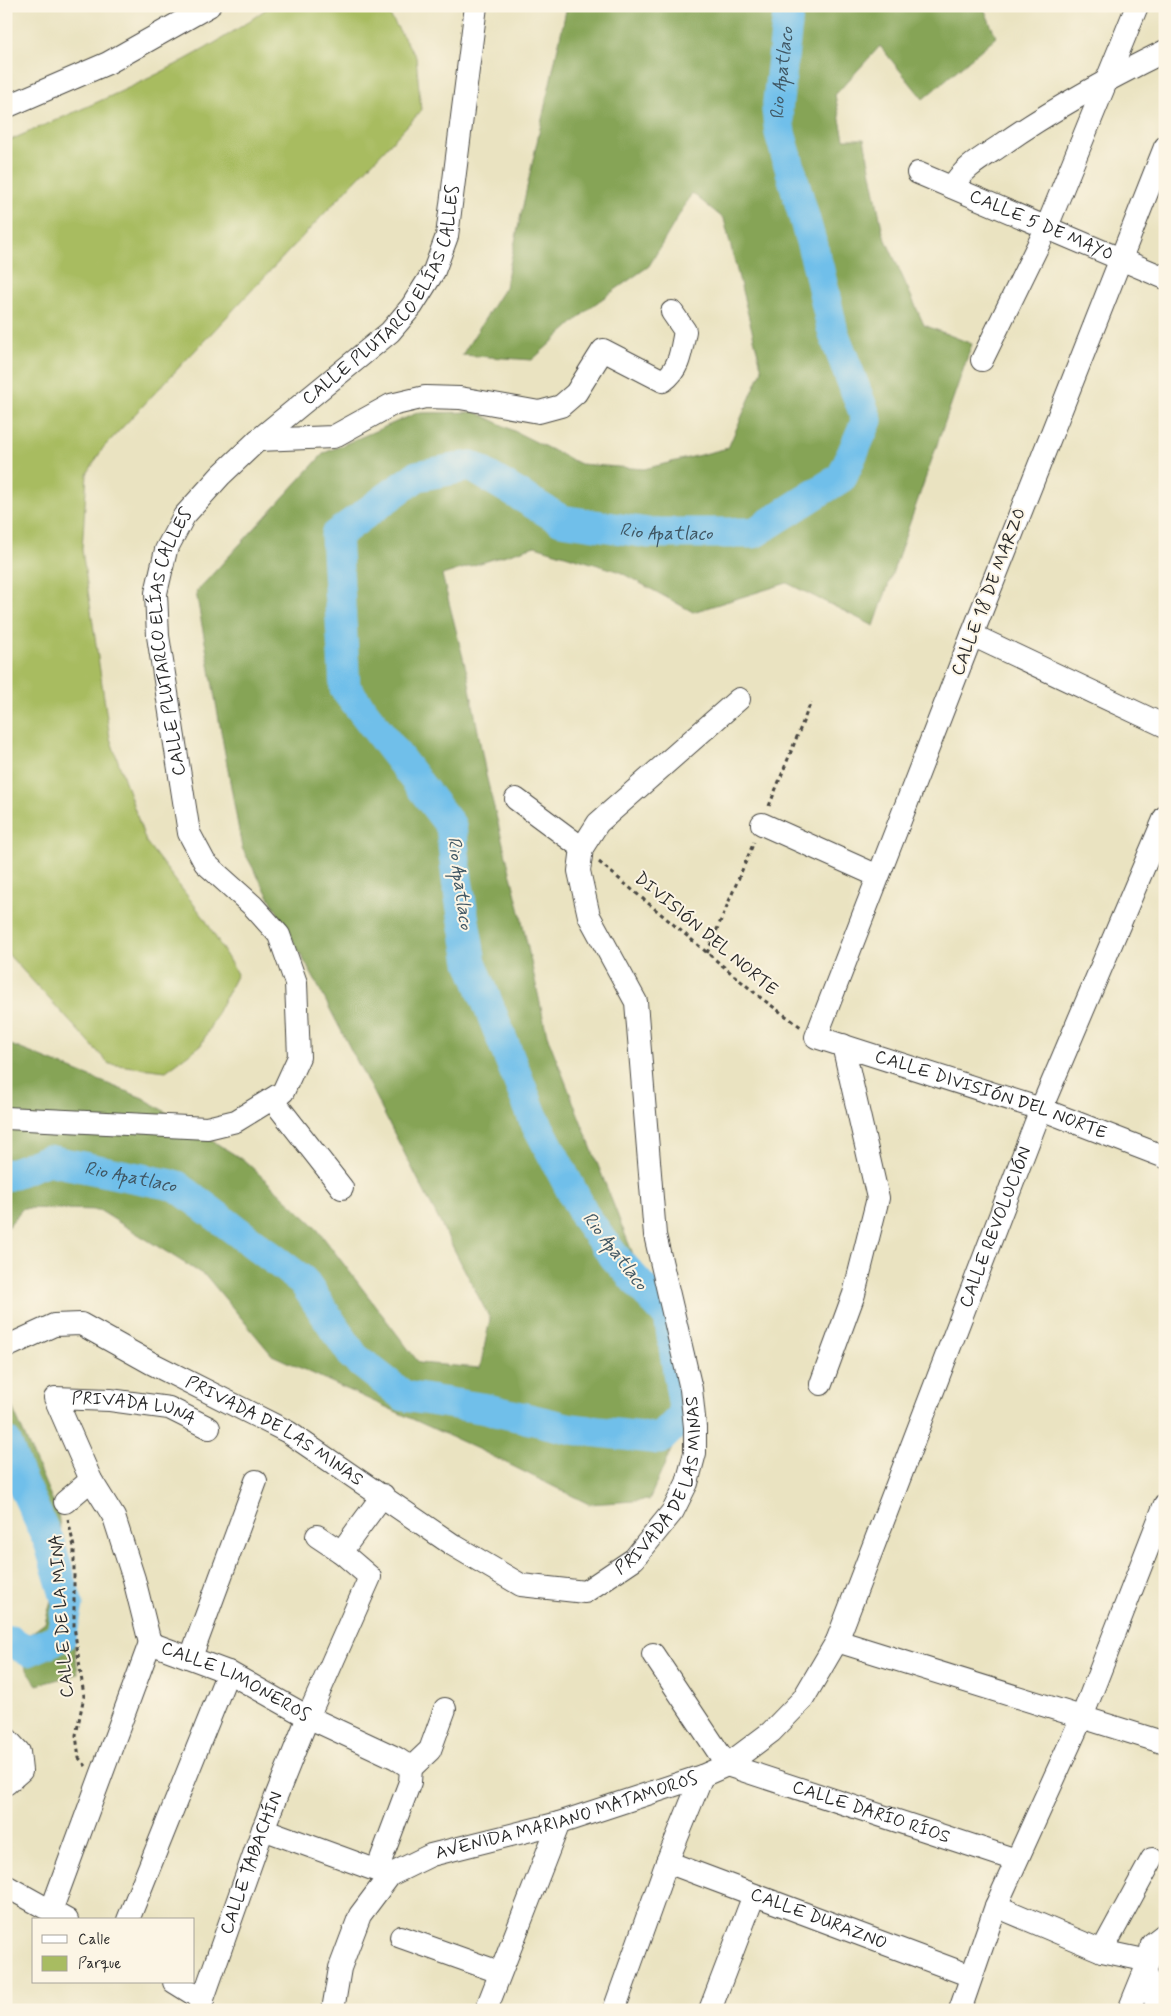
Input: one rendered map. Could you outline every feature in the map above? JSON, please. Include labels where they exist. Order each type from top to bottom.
[{"type":"street","points":[[6,107],[108,63],[209,6]]},
{"type":"street","name":"CALLE PLUTARCO ELÍAS CALLES","points":[[6,1118],[207,1128],[236,1121],[283,1092],[299,1057],[296,983],[279,935],[253,906],[205,863],[189,833],[158,636],[156,593],[166,550],[184,516],[221,475],[258,440],[390,332],[412,306],[434,271],[447,236],[476,6]]},
{"type":"street","points":[[982,360],[1046,229],[1110,78],[1137,6]]},
{"type":"street","points":[[952,188],[960,174],[1023,130],[1110,78],[1165,51]]},
{"type":"street","name":"CALLE 18 DE MARZO","points":[[816,1038],[1119,259],[1165,147]]},
{"type":"street","name":"CALLE 5 DE MAYO","points":[[918,173],[1165,278]]},
{"type":"street","points":[[258,440],[333,437],[391,404],[425,397],[460,398],[539,412],[561,406],[576,394],[603,350],[663,381],[674,373],[681,356],[685,331],[672,312]]},
{"type":"street","points":[[972,635],[1165,726]]},
{"type":"street","name":"PRIVADA DE LAS MINAS","points":[[9,1347],[54,1325],[81,1324],[151,1363],[288,1432],[383,1495],[453,1545],[521,1585],[584,1592],[634,1559],[673,1511],[687,1483],[695,1453],[695,1426],[691,1389],[655,1235],[636,1002],[589,916],[579,871],[582,848],[598,823],[739,699]]},
{"type":"street","points":[[516,799],[582,848]]},
{"type":"street","name":"CALLE REVOLUCIÓN","points":[[837,1641],[1041,1109],[1165,817]]},
{"type":"street","points":[[762,824],[878,876]]},
{"type":"street","name":"CALLE DIVISIÓN DEL NORTE","points":[[816,1038],[1041,1109],[1165,1157]]},
{"type":"street","points":[[820,1384],[854,1294],[878,1198],[843,1045]]},
{"type":"street","points":[[272,1100],[342,1188]]},
{"type":"street","name":"PRIVADA LUNA","points":[[55,1398],[110,1400],[169,1408],[210,1428]]},
{"type":"street","name":"CALLE LIMONEROS","points":[[55,1398],[91,1480],[114,1517],[134,1579],[150,1643],[228,1672],[308,1717],[403,1763]]},
{"type":"street","points":[[65,1502],[91,1480]]},
{"type":"street","points":[[191,1657],[256,1480]]},
{"type":"street","points":[[317,1536],[341,1552],[383,1495]]},
{"type":"street","points":[[960,2010],[996,1906],[1082,1717],[1165,1504]]},
{"type":"street","name":"CALLE TABACHÍN","points":[[201,2005],[263,1829],[308,1717],[370,1577],[341,1552]]},
{"type":"street","points":[[837,1641],[1165,1743]]},
{"type":"street","name":"AVENIDA MARIANO MATAMOROS","points":[[333,2010],[340,1968],[360,1915],[383,1872],[431,1855],[559,1823],[702,1776],[727,1765],[771,1732],[803,1698],[837,1641]]},
{"type":"street","points":[[6,1886],[59,1915],[99,1782],[150,1643]]},
{"type":"street","points":[[653,1654],[727,1765]]},
{"type":"street","points":[[129,1918],[228,1672]]},
{"type":"street","points":[[263,1829],[383,1872],[410,1782],[403,1763],[430,1750],[445,1709]]},
{"type":"street","points":[[6,1738],[19,1752],[21,1771],[6,1784]]},
{"type":"street","name":"CALLE DARÍO RÍOS","points":[[727,1765],[1016,1860]]},
{"type":"street","points":[[614,2010],[667,1862],[702,1776]]},
{"type":"street","points":[[486,2010],[499,1972],[559,1823]]},
{"type":"street","points":[[1102,1951],[1152,1859]]},
{"type":"street","name":"CALLE DURAZNO","points":[[667,1862],[971,1976]]},
{"type":"street","points":[[710,2010],[754,1895]]},
{"type":"street","points":[[996,1906],[1102,1951],[1147,1965]]},
{"type":"street","points":[[1129,2010],[1147,1965],[1152,1944],[1165,1934]]},
{"type":"street","points":[[401,1938],[499,1972]]},
{"type":"street","points":[[1147,1965],[1158,2010]]},
{"type":"street","points":[[176,1984],[201,2005]]},
{"type":"path","name":"DIVISIÓN DEL NORTE","points":[[582,848],[753,991],[816,1038]]},
{"type":"path","name":"CALLE DE LA MINA","points":[[65,1502],[74,1547],[74,1626],[84,1696],[76,1735],[79,1758],[99,1782]]},
{"type":"green space","points":[[270,6],[384,6],[416,57],[421,111],[103,448],[87,474],[82,550],[110,738],[146,842],[205,919],[237,974],[201,1045],[166,1071],[109,1064],[6,952],[6,142],[175,65],[208,47]]},
{"type":"green space","points":[[567,6],[983,6],[996,37],[923,99],[880,46],[835,95],[844,139],[864,139],[883,233],[924,325],[972,344],[874,626],[787,583],[693,612],[618,571],[535,546],[442,575],[468,677],[486,775],[521,916],[547,1035],[634,1257],[662,1338],[675,1441],[649,1500],[589,1504],[482,1451],[272,1355],[207,1277],[99,1210],[23,1208],[6,1229],[6,1043],[143,1098],[245,1161],[314,1225],[419,1363],[480,1368],[490,1319],[317,984],[242,848],[196,592],[324,453],[417,413],[476,412],[580,464],[644,469],[728,448],[762,370],[724,219],[692,193],[649,266],[592,306],[532,360],[462,355],[505,287]]},
{"type":"green space","points":[[6,1393],[58,1513],[78,1674],[37,1685],[14,1650],[6,1652],[6,1634],[30,1634],[45,1623],[54,1590],[6,1457]]},
{"type":"waterway","name":"Rio Apatlaco","points":[[6,1176],[48,1160],[177,1186],[303,1281],[354,1357],[404,1396],[487,1409],[572,1429],[660,1439],[685,1414],[669,1317],[613,1255],[586,1218],[533,1117],[471,962],[457,880],[451,826],[345,688],[336,535],[417,476],[471,466],[561,520],[648,533],[754,533],[842,477],[867,420],[833,332],[818,266],[780,133],[777,110],[789,6]]},
{"type":"waterway","name":"Rio Apatlaco","points":[[6,1442],[18,1474],[49,1542],[68,1605],[61,1637],[28,1651],[11,1641],[6,1642]]}]
